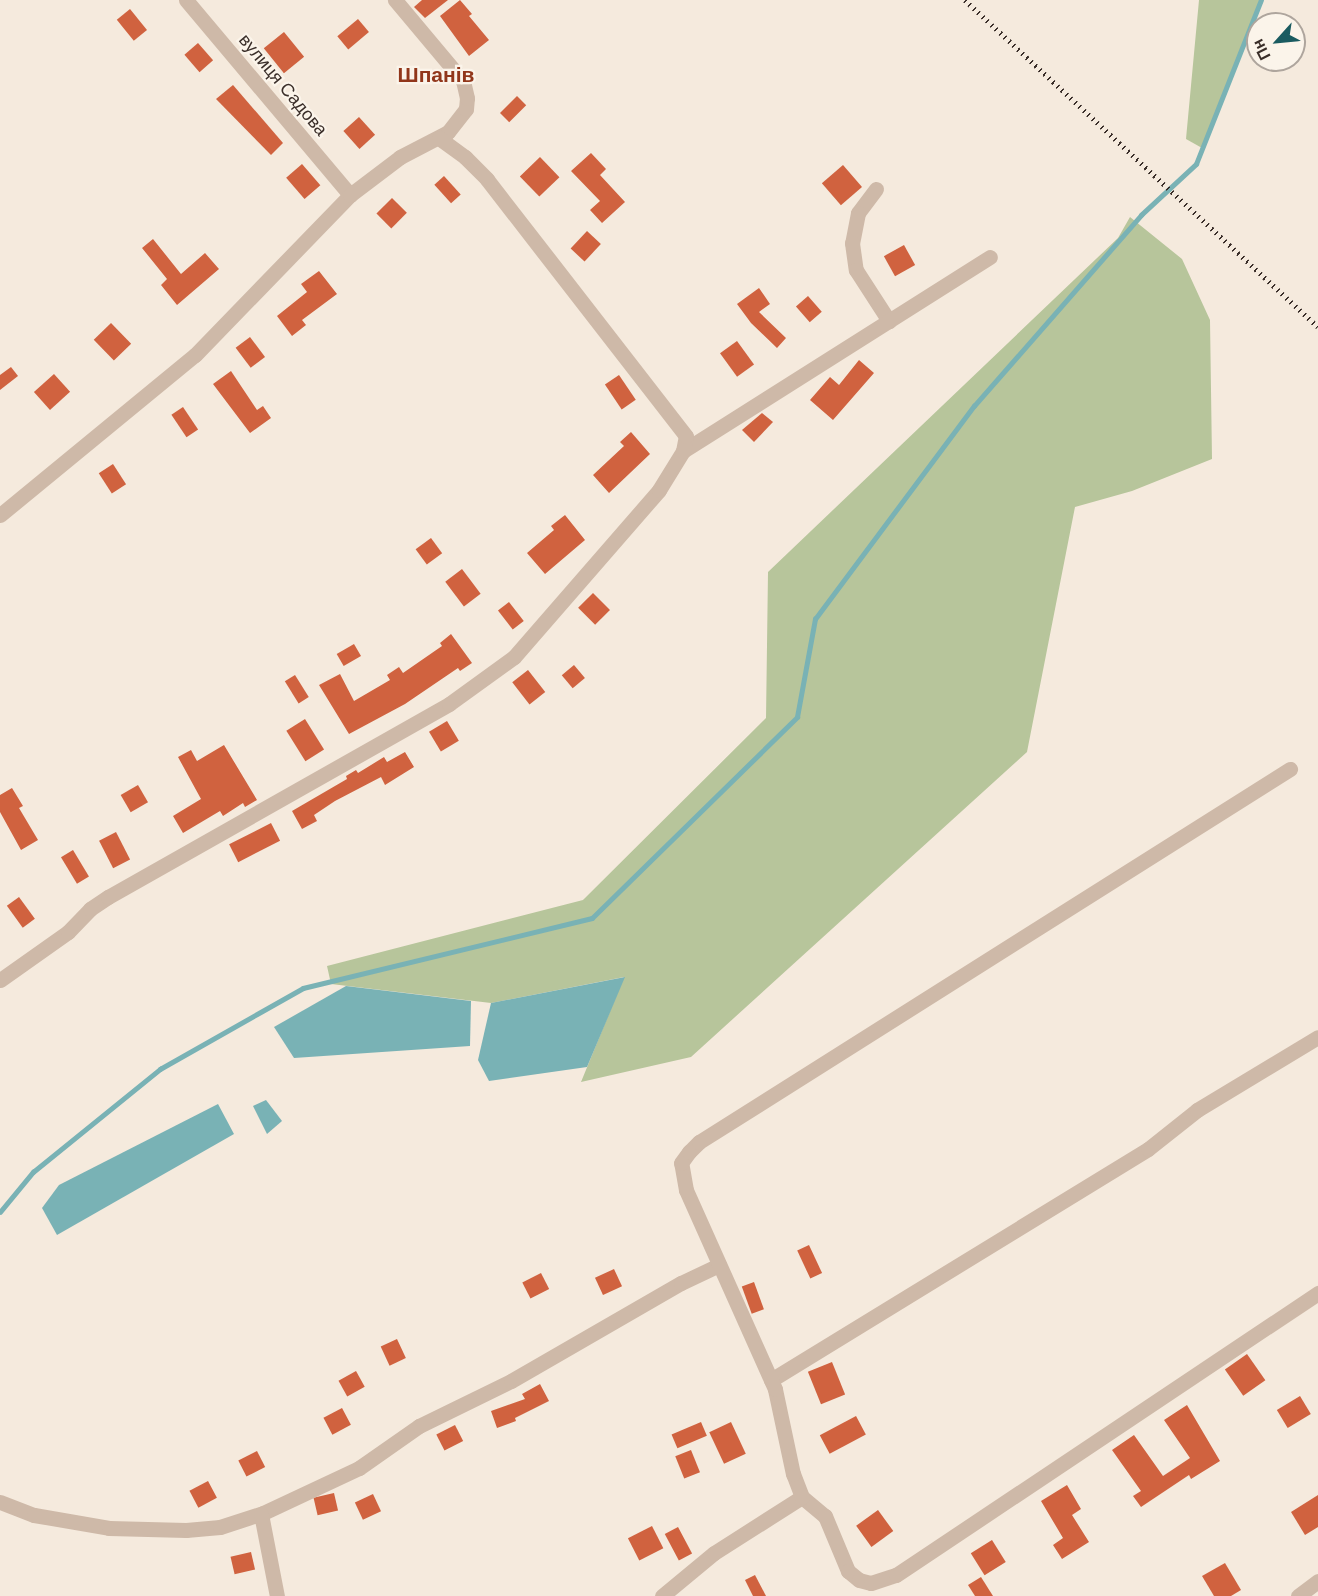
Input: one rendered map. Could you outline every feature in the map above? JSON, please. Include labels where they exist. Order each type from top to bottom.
[{"type":"street","name":"вулиця Садова","points":[[186,0],[350,195]]},
{"type":"street","points":[[0,515],[195,355],[350,195],[400,157],[448,132],[466,109],[465,88],[453,67],[395,0]]},
{"type":"street","points":[[0,980],[68,932],[90,909],[108,897],[449,704],[514,657],[659,490],[683,451],[686,436],[487,179],[439,138]]},
{"type":"street","points":[[876,189],[858,213],[852,243],[856,270],[889,321]]},
{"type":"street","points":[[683,451],[990,257]]},
{"type":"street","points":[[1290,770],[699,1142],[681,1163],[682,1176],[771,1380],[794,1474],[802,1497],[825,1516],[848,1571],[859,1580],[871,1583],[896,1575],[1318,1293]]},
{"type":"street","points":[[771,1380],[1138,1155],[1197,1110],[1318,1037]]},
{"type":"street","points":[[0,1502],[34,1515],[110,1528],[220,1527],[261,1514],[359,1468],[419,1426],[511,1381],[681,1283],[719,1265]]},
{"type":"street","points":[[662,1596],[714,1553],[802,1497]]},
{"type":"street","points":[[261,1514],[277,1596]]},
{"type":"street","points":[[1298,1596],[1318,1581]]},
{"type":"green space","points":[[1199,0],[1260,0],[1255,12],[1246,12],[1246,36],[1202,148],[1186,139]]},
{"type":"green space","points":[[1130,217],[1182,259],[1210,320],[1212,459],[1132,491],[1075,507],[1027,752],[691,1057],[581,1082],[624,977],[491,1003],[331,984],[327,966],[583,900],[766,718],[768,572],[1118,238]]},
{"type":"water","points":[[625,977],[587,1067],[489,1081],[478,1060],[491,1003]]},
{"type":"water","points":[[346,986],[471,1001],[470,1046],[294,1058],[274,1027]]},
{"type":"water","points":[[266,1100],[282,1121],[267,1134],[253,1106]]},
{"type":"water","points":[[218,1104],[234,1134],[57,1235],[42,1208],[59,1185]]},
{"type":"building","points":[[422,0],[448,0],[425,18],[414,7]]},
{"type":"building","points":[[460,0],[472,14],[469,16],[489,40],[469,56],[440,16]]},
{"type":"building","points":[[130,9],[147,30],[134,41],[117,20]]},
{"type":"building","points":[[358,19],[369,32],[348,49],[337,36]]},
{"type":"building","points":[[284,32],[304,57],[284,73],[264,48]]},
{"type":"building","points":[[198,43],[213,60],[200,72],[184,55]]},
{"type":"building","points":[[233,85],[283,143],[271,155],[216,99]]},
{"type":"building","points":[[517,96],[526,105],[509,122],[500,113]]},
{"type":"building","points":[[359,117],[375,135],[359,149],[343,131]]},
{"type":"building","points":[[591,153],[606,169],[600,175],[625,202],[602,223],[590,210],[600,201],[571,171]]},
{"type":"building","points":[[540,157],[559,177],[539,197],[520,176]]},
{"type":"building","points":[[302,164],[320,185],[305,199],[286,178]]},
{"type":"building","points":[[843,165],[862,187],[841,205],[822,183]]},
{"type":"building","points":[[444,176],[461,195],[451,203],[434,185]]},
{"type":"building","points":[[392,198],[407,213],[391,228],[376,214]]},
{"type":"building","points":[[587,231],[601,244],[585,262],[571,249]]},
{"type":"building","points":[[153,239],[181,274],[205,253],[219,269],[177,305],[161,285],[167,279],[142,248]]},
{"type":"building","points":[[904,245],[915,265],[895,276],[884,256]]},
{"type":"building","points":[[319,271],[337,294],[302,320],[306,325],[292,336],[277,316],[307,292],[301,284]]},
{"type":"building","points":[[759,288],[770,304],[759,312],[786,338],[777,348],[751,323],[737,304]]},
{"type":"building","points":[[808,296],[822,312],[810,322],[796,306]]},
{"type":"building","points":[[111,323],[131,344],[114,361],[94,340]]},
{"type":"building","points":[[250,337],[265,357],[251,368],[236,348]]},
{"type":"building","points":[[737,341],[754,364],[737,377],[720,353]]},
{"type":"building","points":[[859,360],[874,373],[833,420],[810,400],[830,377],[839,385]]},
{"type":"building","points":[[11,367],[18,376],[0,390],[0,375]]},
{"type":"building","points":[[231,371],[257,410],[263,406],[271,418],[250,433],[213,384]]},
{"type":"building","points":[[54,374],[70,392],[50,410],[34,392]]},
{"type":"building","points":[[619,375],[636,400],[622,409],[605,385]]},
{"type":"building","points":[[183,407],[198,429],[186,437],[171,415]]},
{"type":"building","points":[[762,413],[773,422],[754,442],[742,430]]},
{"type":"building","points":[[631,432],[650,454],[609,493],[593,475],[624,446],[620,442]]},
{"type":"building","points":[[113,464],[126,484],[112,493],[99,473]]},
{"type":"building","points":[[565,515],[585,540],[545,574],[527,553],[554,530],[551,526]]},
{"type":"building","points":[[431,538],[442,553],[427,565],[416,549]]},
{"type":"building","points":[[462,569],[481,594],[464,606],[445,582]]},
{"type":"building","points":[[593,593],[610,610],[595,625],[578,608]]},
{"type":"building","points":[[509,602],[524,621],[513,630],[498,611]]},
{"type":"building","points":[[451,634],[472,663],[460,671],[458,668],[405,704],[349,734],[319,685],[340,674],[354,701],[390,680],[387,675],[399,667],[403,673],[442,646],[440,643]]},
{"type":"building","points":[[354,644],[361,656],[344,666],[337,654]]},
{"type":"building","points":[[574,665],[585,678],[573,688],[562,675]]},
{"type":"building","points":[[528,670],[545,692],[529,704],[512,682]]},
{"type":"building","points":[[295,675],[309,697],[299,703],[285,681]]},
{"type":"building","points":[[305,719],[324,750],[305,761],[286,731]]},
{"type":"building","points":[[447,721],[459,741],[441,752],[429,732]]},
{"type":"building","points":[[224,745],[257,800],[245,807],[243,803],[223,816],[220,811],[183,833],[173,816],[201,799],[178,757],[191,750],[197,761]]},
{"type":"building","points":[[405,752],[414,767],[385,785],[381,777],[335,801],[314,815],[317,821],[302,829],[292,811],[347,779],[346,776],[356,770],[358,773],[384,757],[387,762]]},
{"type":"building","points":[[138,785],[148,802],[131,812],[121,795]]},
{"type":"building","points":[[12,788],[23,806],[19,808],[38,840],[21,850],[0,812],[0,795]]},
{"type":"building","points":[[271,823],[280,841],[238,862],[229,844]]},
{"type":"building","points":[[116,832],[130,860],[113,868],[99,841]]},
{"type":"building","points":[[73,850],[89,877],[77,884],[61,857]]},
{"type":"building","points":[[19,897],[35,919],[23,928],[7,906]]},
{"type":"building","points":[[809,1245],[822,1273],[810,1279],[797,1250]]},
{"type":"building","points":[[614,1269],[622,1286],[603,1295],[595,1278]]},
{"type":"building","points":[[541,1273],[549,1289],[530,1299],[522,1283]]},
{"type":"building","points":[[754,1282],[764,1309],[752,1314],[742,1286]]},
{"type":"building","points":[[397,1339],[406,1358],[390,1366],[381,1347]]},
{"type":"building","points":[[1247,1354],[1265,1380],[1243,1396],[1225,1369]]},
{"type":"building","points":[[832,1362],[845,1394],[821,1404],[808,1372]]},
{"type":"building","points":[[356,1371],[365,1387],[347,1396],[339,1381]]},
{"type":"building","points":[[540,1384],[549,1401],[515,1418],[516,1421],[497,1428],[491,1411],[525,1399],[522,1394]]},
{"type":"building","points":[[1300,1396],[1311,1414],[1288,1428],[1277,1410]]},
{"type":"building","points":[[1187,1405],[1220,1461],[1191,1479],[1189,1475],[1141,1507],[1133,1496],[1141,1491],[1112,1450],[1134,1435],[1163,1476],[1190,1458],[1164,1420]]},
{"type":"building","points":[[342,1408],[351,1425],[332,1435],[323,1418]]},
{"type":"building","points":[[856,1416],[866,1435],[830,1454],[820,1435]]},
{"type":"building","points":[[701,1422],[707,1436],[677,1448],[672,1435]]},
{"type":"building","points":[[731,1422],[746,1454],[724,1464],[709,1432]]},
{"type":"building","points":[[455,1425],[463,1441],[444,1451],[436,1435]]},
{"type":"building","points":[[691,1450],[700,1472],[684,1479],[675,1456]]},
{"type":"building","points":[[257,1451],[265,1467],[246,1477],[238,1461]]},
{"type":"building","points":[[208,1481],[217,1498],[198,1508],[189,1491]]},
{"type":"building","points":[[1067,1485],[1081,1509],[1072,1515],[1089,1542],[1062,1559],[1053,1545],[1063,1538],[1041,1501]]},
{"type":"building","points":[[334,1493],[338,1511],[318,1515],[314,1498]]},
{"type":"building","points":[[373,1494],[381,1511],[363,1520],[355,1502]]},
{"type":"building","points":[[1318,1495],[1318,1527],[1305,1535],[1291,1512]]},
{"type":"building","points":[[878,1510],[893,1531],[871,1547],[856,1526]]},
{"type":"building","points":[[652,1526],[663,1548],[639,1561],[628,1538]]},
{"type":"building","points":[[678,1527],[692,1553],[679,1561],[665,1534]]},
{"type":"building","points":[[992,1540],[1006,1562],[985,1575],[971,1553]]},
{"type":"building","points":[[251,1552],[255,1570],[235,1574],[231,1557]]},
{"type":"building","points":[[1225,1563],[1241,1590],[1231,1596],[1214,1596],[1202,1576]]},
{"type":"building","points":[[755,1575],[766,1596],[753,1596],[745,1580]]},
{"type":"building","points":[[981,1577],[993,1596],[975,1596],[968,1585]]},
{"type":"waterway","points":[[0,1212],[33,1172],[160,1069],[303,988],[592,918],[797,717],[815,619],[974,406],[1141,215],[1196,164],[1261,0]]},
{"type":"railway","points":[[965,0],[1318,327]]},
{"type":"district","name":"Шпанів","points":[[436,75]]}]
